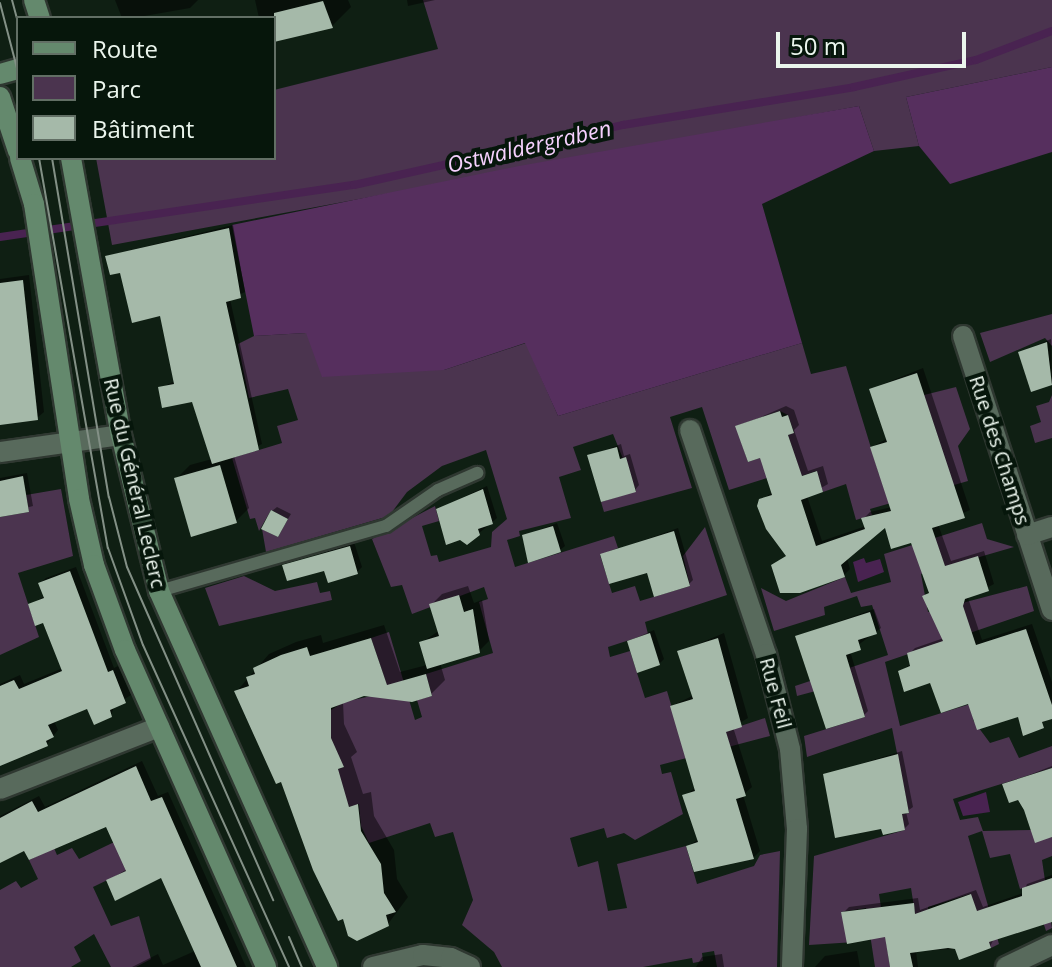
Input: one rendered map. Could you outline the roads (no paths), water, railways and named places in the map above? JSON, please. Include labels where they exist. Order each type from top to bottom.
[{"type":"main road","points":[[0,97],[16,145]]},
{"type":"main road","points":[[21,160],[34,204],[70,445],[94,565],[159,727],[266,967]]},
{"type":"main road","name":"Rue du Général Leclerc","points":[[71,160],[121,435],[159,591],[182,653],[327,967]]},
{"type":"street","name":"Rue des Champs","points":[[963,336],[1052,610]]},
{"type":"street","name":"Rue Feil","points":[[690,430],[766,654],[790,749],[797,829],[792,967]]},
{"type":"street","points":[[0,452],[70,445],[121,435]]},
{"type":"street","points":[[1027,535],[1052,527]]},
{"type":"street","points":[[0,789],[159,727]]},
{"type":"street","points":[[1006,967],[1052,945]]},
{"type":"street","points":[[373,967],[423,955],[451,958],[470,967]]},
{"type":"lane","points":[[159,591],[386,526],[438,490],[477,473]]},
{"type":"waterway","name":"Ostwaldergraben","points":[[0,237],[354,185],[623,125],[854,87],[976,60],[1052,31]]},
{"type":"tram line","points":[[12,0],[16,16]]},
{"type":"tram line","points":[[0,3],[16,64]]},
{"type":"tram line","points":[[39,160],[108,548],[143,645],[289,967]]},
{"type":"tram line","points":[[52,160],[109,497],[127,567],[273,900]]},
{"type":"tram line","points":[[289,937],[302,967]]}]
